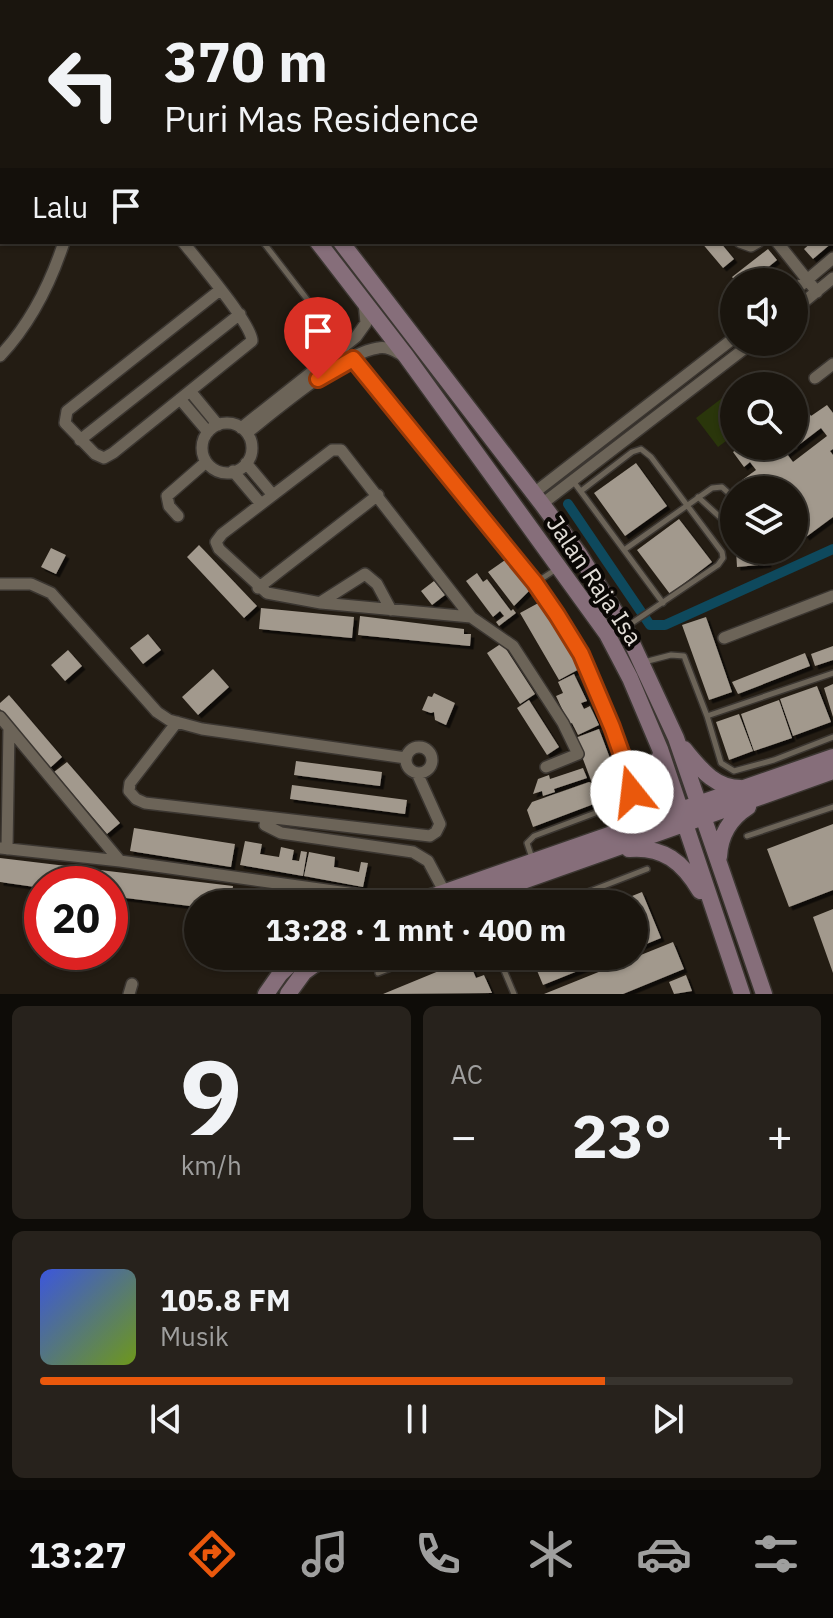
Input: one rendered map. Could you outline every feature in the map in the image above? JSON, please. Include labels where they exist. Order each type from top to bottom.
[{"type":"main road","name":"Jalan Raja Isa","points":[[320,244],[406,356],[607,634],[630,678],[660,749],[742,994]]},
{"type":"main road","name":"Jalan Raja Isa","points":[[343,244],[538,498],[579,554],[625,628],[676,738],[764,994]]},
{"type":"main road","points":[[676,738],[703,771],[719,784],[747,788]]},
{"type":"main road","points":[[611,843],[652,800],[660,749]]},
{"type":"main road","points":[[701,812],[747,788],[833,757]]},
{"type":"main road","points":[[488,890],[701,812],[763,798],[833,771]]},
{"type":"main road","points":[[719,864],[720,842],[726,828],[743,810],[763,798]]},
{"type":"main road","points":[[484,890],[534,861],[611,843],[650,849],[670,856],[687,871],[714,915]]},
{"type":"main road","points":[[266,994],[284,970]]},
{"type":"main road","points":[[288,994],[307,970]]},
{"type":"street","points":[[0,356],[30,320],[57,265],[63,244]]},
{"type":"street","points":[[185,244],[240,314],[252,334],[252,341],[104,458],[95,454],[65,423],[67,411],[220,290]]},
{"type":"street","points":[[779,244],[798,268]]},
{"type":"street","points":[[808,279],[833,258]]},
{"type":"street","points":[[808,299],[833,278]]},
{"type":"street","points":[[808,281],[817,292]]},
{"type":"street","points":[[244,430],[364,328],[364,301]]},
{"type":"street","points":[[80,440],[240,314]]},
{"type":"street","points":[[244,430],[353,359],[378,348],[406,356]]},
{"type":"street","points":[[538,498],[720,349]]},
{"type":"street","points":[[538,498],[573,480],[735,356]]},
{"type":"street","points":[[815,378],[833,364]]},
{"type":"street","points":[[185,395],[213,428]]},
{"type":"street","points":[[230,423],[244,430],[251,445],[246,463],[233,471],[223,472],[206,462],[202,447],[213,428],[230,423]]},
{"type":"street","points":[[621,427],[630,438]]},
{"type":"street","points":[[471,617],[321,603],[267,593],[258,588],[219,549],[216,542],[272,494],[332,450],[337,449],[345,454],[471,617],[509,641],[563,723],[578,754],[546,767]]},
{"type":"street","points":[[178,516],[169,506],[167,496],[206,462]]},
{"type":"street","points":[[246,463],[272,494]]},
{"type":"street","points":[[233,471],[261,504]]},
{"type":"street","points":[[258,588],[378,495]]},
{"type":"street","points":[[321,603],[365,574],[377,584],[391,610]]},
{"type":"street","points":[[0,584],[31,584],[51,593],[157,712],[177,722],[202,729],[406,758]]},
{"type":"street","points":[[724,638],[833,596]]},
{"type":"street","points":[[0,717],[120,861]]},
{"type":"street","points":[[177,722],[130,783],[132,796],[145,803],[430,836],[440,824],[417,773],[407,767],[406,758],[410,751],[418,747],[430,753],[431,766],[425,772],[417,773]]},
{"type":"street","points":[[9,728],[3,848],[323,890]]},
{"type":"street","points":[[266,817],[265,825],[281,833],[413,852],[428,861],[443,890]]},
{"type":"street","points":[[275,890],[276,884]]},
{"type":"street","points":[[278,970],[280,974]]},
{"type":"lane","points":[[265,244],[353,359],[535,583],[581,654],[612,727],[633,786],[632,792],[622,803],[540,832],[529,840],[527,848],[534,861]]},
{"type":"lane","points":[[581,491],[632,452],[641,449],[651,457],[720,549],[723,558],[718,565],[625,628]]},
{"type":"lane","points":[[573,480],[663,603]]},
{"type":"lane","points":[[624,550],[698,497],[720,487]]},
{"type":"lane","points":[[698,497],[720,517]]},
{"type":"lane","points":[[535,583],[560,567]]},
{"type":"lane","points":[[643,663],[671,655],[684,656],[721,763],[734,771],[774,760],[833,737]]},
{"type":"lane","points":[[707,716],[833,673]]},
{"type":"lane","points":[[747,836],[833,807]]},
{"type":"lane","points":[[593,890],[647,869]]},
{"type":"lane","points":[[378,973],[386,970]]},
{"type":"lane","points":[[504,970],[514,994]]},
{"type":"green space","points":[[720,400],[720,446],[718,447],[696,418]]},
{"type":"building","points":[[703,244],[722,244],[734,259],[723,268]]},
{"type":"building","points":[[810,244],[831,244],[813,259],[804,249]]},
{"type":"building","points":[[768,249],[777,260],[767,268],[744,268]]},
{"type":"building","points":[[827,405],[833,413],[833,449],[830,451],[833,455],[833,517],[808,536],[808,476],[748,476],[756,470],[750,462],[744,467],[739,460],[808,460],[808,451],[827,436],[821,428],[808,438],[808,412],[811,416]]},
{"type":"building","points":[[636,463],[667,506],[625,536],[594,493]]},
{"type":"building","points":[[679,519],[712,562],[670,594],[637,550]]},
{"type":"building","points":[[199,545],[257,606],[244,618],[187,557]]},
{"type":"building","points":[[51,548],[66,555],[56,574],[41,567]]},
{"type":"building","points":[[508,558],[531,589],[514,606],[488,572]]},
{"type":"building","points":[[737,564],[768,564],[737,567]]},
{"type":"building","points":[[477,573],[483,582],[487,579],[511,611],[513,609],[516,613],[499,626],[496,622],[504,616],[500,611],[493,617],[466,581]]},
{"type":"building","points":[[434,581],[445,595],[432,605],[421,591]]},
{"type":"building","points":[[542,601],[583,667],[559,680],[520,613]]},
{"type":"building","points":[[261,608],[354,617],[352,638],[259,629]]},
{"type":"building","points":[[360,616],[464,629],[464,634],[471,634],[470,646],[358,635]]},
{"type":"building","points":[[706,617],[732,692],[709,700],[682,625]]},
{"type":"building","points":[[148,634],[161,650],[143,664],[130,648]]},
{"type":"building","points":[[502,643],[535,694],[520,704],[487,653]]},
{"type":"building","points":[[833,646],[833,660],[815,666],[811,654]]},
{"type":"building","points":[[68,650],[82,666],[65,681],[51,665]]},
{"type":"building","points":[[805,653],[810,666],[738,694],[732,682]]},
{"type":"building","points":[[213,669],[229,687],[198,715],[182,697]]},
{"type":"building","points":[[574,674],[587,701],[581,703],[584,709],[590,706],[599,725],[578,735],[572,723],[569,724],[556,696],[563,693],[558,682]]},
{"type":"building","points":[[833,684],[833,717],[824,688]]},
{"type":"building","points":[[817,686],[831,722],[793,736],[780,699]]},
{"type":"building","points":[[434,693],[455,703],[446,725],[435,720],[434,712],[422,710],[428,696],[432,697]]},
{"type":"building","points":[[9,695],[62,757],[50,768],[0,709],[0,703]]},
{"type":"building","points":[[529,700],[559,747],[547,755],[517,708]]},
{"type":"building","points":[[779,700],[792,738],[754,751],[741,714]]},
{"type":"building","points":[[739,714],[753,751],[729,760],[716,722]]},
{"type":"building","points":[[599,729],[623,793],[533,827],[527,810],[532,802],[592,783],[575,738]]},
{"type":"building","points":[[296,761],[382,772],[380,786],[294,775]]},
{"type":"building","points":[[67,762],[120,823],[107,834],[54,772]]},
{"type":"building","points":[[583,768],[587,778],[543,796],[542,791],[533,794],[538,779],[549,775],[550,779]]},
{"type":"building","points":[[292,785],[407,800],[405,814],[290,799]]},
{"type":"building","points":[[833,824],[833,890],[789,907],[767,849]]},
{"type":"building","points":[[134,828],[235,844],[231,867],[130,851]]},
{"type":"building","points":[[245,841],[262,844],[260,854],[279,857],[281,847],[294,850],[292,860],[299,861],[301,851],[307,852],[303,876],[240,865]]},
{"type":"building","points":[[309,852],[335,857],[334,867],[359,872],[361,862],[368,863],[363,887],[304,876]]},
{"type":"building","points":[[0,858],[67,866],[24,866],[24,885],[0,882]]},
{"type":"building","points":[[128,873],[233,886],[233,890],[184,890],[184,905],[128,898]]},
{"type":"building","points":[[648,907],[661,938],[648,943]]},
{"type":"building","points":[[833,909],[833,973],[813,917]]},
{"type":"building","points":[[673,942],[684,969],[623,994],[544,994],[604,970],[648,970],[648,952]]},
{"type":"building","points":[[441,970],[473,970],[476,978],[484,975],[492,993],[383,994]]},
{"type":"building","points":[[537,970],[580,970],[543,985]]},
{"type":"building","points":[[686,975],[692,991],[674,994],[669,982]]},
{"type":"waterway","points":[[568,504],[650,625],[665,625],[833,549]]},
{"type":"route","points":[[318,379],[353,359],[542,592],[581,654],[612,727],[633,786],[632,792]]}]
